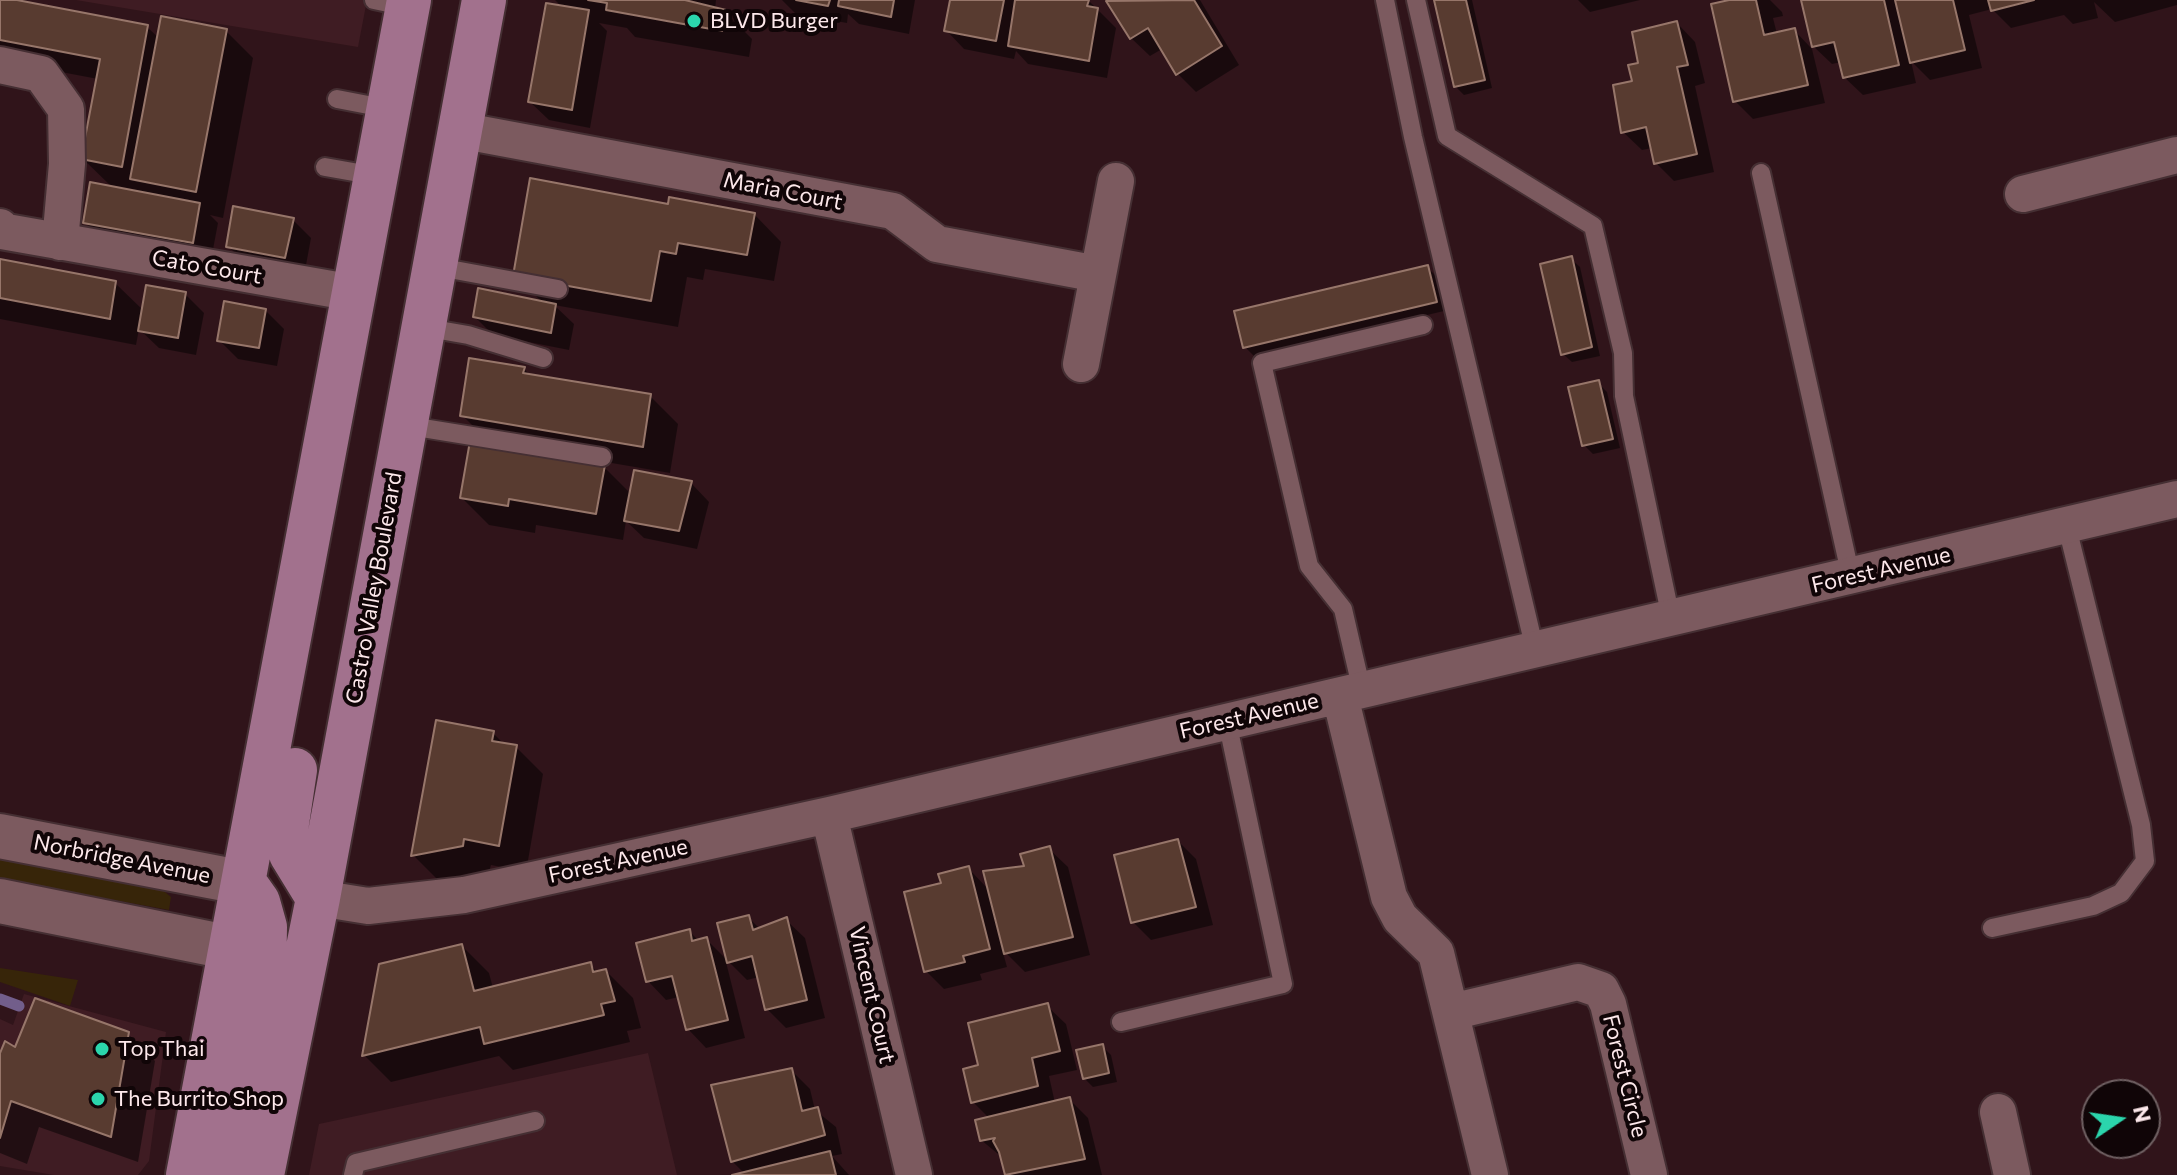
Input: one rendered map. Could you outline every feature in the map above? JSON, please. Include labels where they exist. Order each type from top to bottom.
[{"type":"main road","name":"Castro Valley Boulevard","points":[[262,1175],[318,898],[484,0]]},
{"type":"main road","points":[[188,1175],[389,109],[397,2]]},
{"type":"main road","points":[[318,898],[291,854],[285,821],[340,528],[348,454],[341,363]]},
{"type":"main road","points":[[230,1175],[264,988],[265,927],[258,902],[245,883]]},
{"type":"street","points":[[0,65],[41,74],[66,109],[67,176],[60,242]]},
{"type":"street","name":"Maria Court","points":[[459,130],[893,211],[937,244],[1098,274]]},
{"type":"street","points":[[2023,194],[2177,155]]},
{"type":"street","points":[[1081,364],[1116,181]]},
{"type":"street","name":"Cato Court","points":[[0,227],[1,231],[354,293]]},
{"type":"street","name":"Forest Avenue","points":[[318,898],[368,906],[464,895],[829,815],[2177,499]]},
{"type":"street","points":[[1351,694],[1389,897],[1400,918],[1436,953],[1490,1175]]},
{"type":"street","name":"Vincent Court","points":[[829,815],[914,1175]]},
{"type":"street","name":"Norbridge Avenue","points":[[0,836],[245,883]]},
{"type":"street","points":[[0,901],[232,948]]},
{"type":"street","name":"Forest Circle","points":[[1451,1012],[1578,982],[1601,990],[1608,1004],[1649,1175]]},
{"type":"street","points":[[1998,1112],[2012,1175]]},
{"type":"lane","points":[[1385,0],[1413,137],[1535,650]]},
{"type":"lane","points":[[1416,0],[1447,136],[1593,226],[1623,353],[1624,396],[1671,618]]},
{"type":"lane","points":[[337,99],[389,109]]},
{"type":"lane","points":[[325,167],[376,176]]},
{"type":"lane","points":[[1761,173],[1851,577]]},
{"type":"lane","points":[[433,266],[558,289]]},
{"type":"lane","points":[[1351,694],[1343,609],[1309,566],[1262,363],[1423,325]]},
{"type":"lane","points":[[422,327],[468,335],[543,358]]},
{"type":"lane","points":[[404,425],[602,457]]},
{"type":"lane","points":[[1992,928],[2093,906],[2121,893],[2145,861],[2141,825],[2067,527]]},
{"type":"lane","points":[[1121,1022],[1283,984],[1227,721]]},
{"type":"lane","points":[[353,1175],[356,1163],[535,1121]]},
{"type":"shaded area","points":[[76,0],[367,0],[358,47]]},
{"type":"shaded area","points":[[0,847],[159,887],[171,897],[169,910],[0,879]]},
{"type":"shaded area","points":[[0,968],[78,980],[70,1006],[0,982]]},
{"type":"shaded area","points":[[24,994],[166,1032],[149,1161],[138,1175],[54,1175],[0,1166],[0,1019],[13,1025]]},
{"type":"shaded area","points":[[648,1053],[677,1175],[309,1175],[319,1124]]},
{"type":"building","points":[[0,0],[17,0],[148,25],[122,167],[81,159],[100,59],[0,40]]},
{"type":"building","name":"BLVD Burger","points":[[588,0],[685,0],[726,10],[722,31],[606,10],[607,3]]},
{"type":"building","points":[[796,0],[830,0],[828,6]]},
{"type":"building","points":[[839,0],[894,0],[891,17],[838,6]]},
{"type":"building","points":[[950,0],[1004,0],[996,41],[944,31]]},
{"type":"building","points":[[1015,0],[1089,0],[1087,6],[1098,8],[1089,61],[1008,46]]},
{"type":"building","points":[[1194,0],[1222,46],[1176,75],[1148,28],[1130,39],[1106,1]]},
{"type":"building","points":[[1434,0],[1466,0],[1485,80],[1454,87]]},
{"type":"building","points":[[1756,0],[1764,35],[1795,28],[1808,85],[1733,102],[1711,4]]},
{"type":"building","points":[[1801,0],[1884,0],[1899,65],[1843,78],[1834,42],[1812,47]]},
{"type":"building","points":[[1895,0],[1953,0],[1965,50],[1910,63]]},
{"type":"building","points":[[1988,0],[2034,0],[1991,11]]},
{"type":"building","points":[[546,3],[589,10],[572,110],[528,102]]},
{"type":"building","points":[[161,16],[227,29],[196,192],[130,179]]},
{"type":"building","points":[[1677,21],[1688,65],[1677,67],[1697,154],[1654,164],[1646,127],[1621,133],[1613,85],[1632,81],[1628,65],[1638,63],[1632,32]]},
{"type":"building","points":[[530,178],[668,204],[669,197],[755,213],[747,255],[678,243],[676,254],[660,251],[651,301],[513,276]]},
{"type":"building","points":[[90,182],[200,203],[193,243],[83,223]]},
{"type":"building","points":[[233,206],[294,218],[285,258],[226,247]]},
{"type":"building","points":[[1572,256],[1592,347],[1561,355],[1540,264]]},
{"type":"building","points":[[0,259],[116,281],[110,319],[0,298]]},
{"type":"building","points":[[1428,265],[1437,302],[1243,348],[1234,311]]},
{"type":"building","points":[[146,285],[186,292],[178,338],[138,331]]},
{"type":"building","points":[[478,288],[556,304],[551,333],[473,317]]},
{"type":"building","points":[[224,301],[266,309],[259,348],[217,341]]},
{"type":"building","points":[[469,358],[525,367],[523,373],[651,394],[643,447],[460,416]]},
{"type":"building","points":[[1599,380],[1613,439],[1582,446],[1568,387]]},
{"type":"building","points":[[470,441],[605,465],[596,514],[509,499],[508,506],[460,498]]},
{"type":"building","points":[[634,470],[692,481],[679,531],[624,521]]},
{"type":"building","points":[[436,720],[494,731],[492,741],[517,745],[499,846],[464,839],[463,846],[411,856]]},
{"type":"building","points":[[1178,839],[1196,907],[1131,923],[1114,855]]},
{"type":"building","points":[[1050,846],[1073,937],[1004,954],[983,871],[1024,866],[1020,854]]},
{"type":"building","points":[[969,866],[990,949],[963,956],[965,962],[924,972],[904,892],[941,883],[938,874]]},
{"type":"building","points":[[749,915],[753,930],[787,917],[807,1000],[765,1010],[752,956],[727,963],[717,923]]},
{"type":"building","points":[[690,929],[692,941],[707,937],[728,1020],[686,1030],[672,976],[646,982],[636,943]]},
{"type":"building","points":[[462,944],[474,991],[591,962],[593,972],[606,969],[615,1001],[601,1004],[604,1015],[484,1044],[480,1027],[362,1056],[379,964]]},
{"type":"building","points":[[35,998],[129,1032],[111,1137],[11,1101],[0,1138],[0,1053],[5,1041],[15,1047]]},
{"type":"building","points":[[1048,1003],[1060,1051],[1032,1058],[1038,1086],[971,1103],[963,1069],[978,1065],[968,1023]]},
{"type":"building","points":[[1103,1044],[1109,1073],[1083,1079],[1076,1050]]},
{"type":"building","points":[[792,1068],[802,1111],[818,1107],[825,1135],[731,1162],[711,1085]]},
{"type":"building","points":[[1070,1097],[1085,1159],[1005,1175],[993,1141],[995,1138],[980,1141],[975,1120]]},
{"type":"building","points":[[830,1151],[836,1175],[732,1175]]},
{"type":"waterway","points":[[0,999],[19,1006]]},
{"type":"place","name":"BLVD Burger","points":[[694,21]]},
{"type":"place","name":"Top Thai","points":[[102,1049]]},
{"type":"place","name":"The Burrito Shop","points":[[98,1099]]}]
